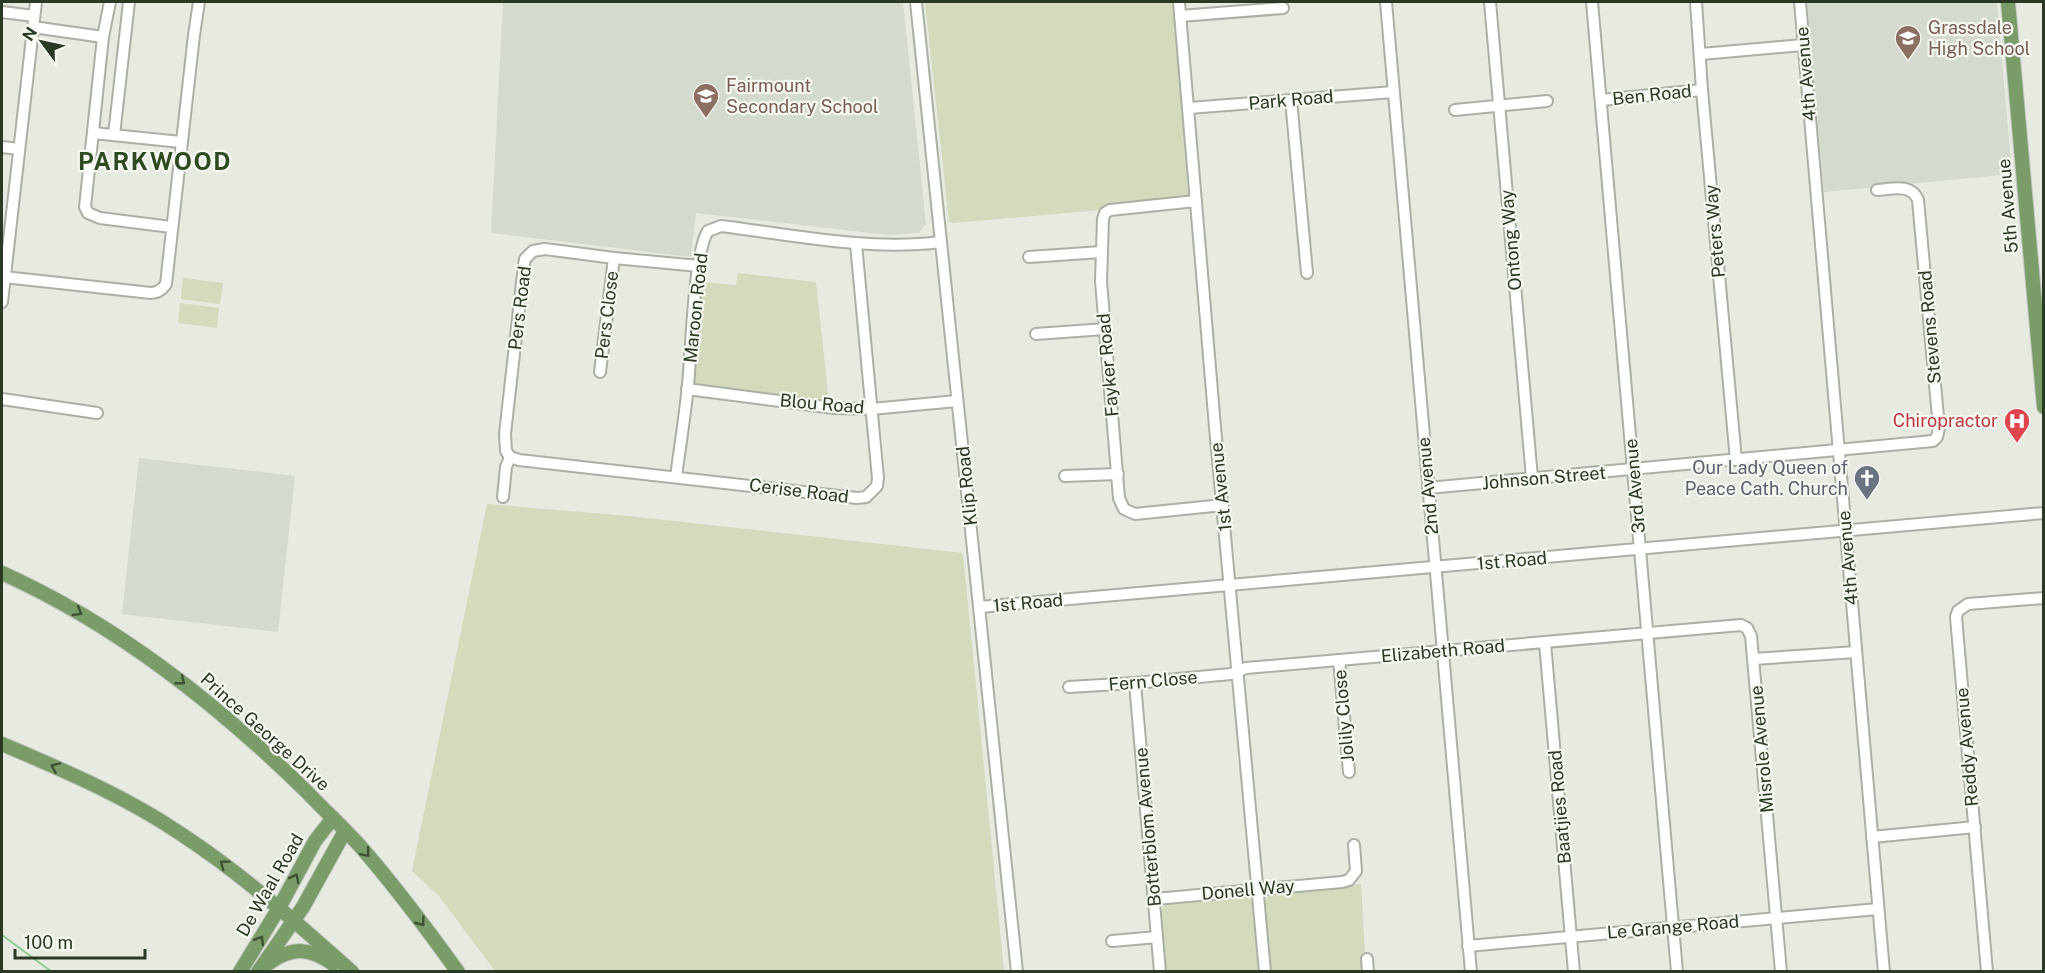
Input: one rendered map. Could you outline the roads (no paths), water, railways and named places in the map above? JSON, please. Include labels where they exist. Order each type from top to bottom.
[{"type":"main road","name":"5th Avenue","points":[[2008,2],[2043,407]]},
{"type":"main road","name":"Prince George Drive","points":[[2,573],[77,611],[157,662],[268,754],[333,818],[392,884],[458,972]]},
{"type":"main road","points":[[2,744],[104,789],[144,811],[222,862],[352,972]]},
{"type":"main road","name":"De Waal Road","points":[[240,972],[279,908],[315,841],[333,818]]},
{"type":"main road","name":"De Waal Road","points":[[258,972],[315,887],[345,831]]},
{"type":"main road","points":[[258,972],[281,954],[308,951],[321,955],[338,967],[352,972]]},
{"type":"street","points":[[2,302],[5,238],[19,149],[36,2]]},
{"type":"street","points":[[110,2],[103,37],[85,207],[88,213],[100,218],[171,227]]},
{"type":"street","points":[[114,135],[129,2]]},
{"type":"street","points":[[4,277],[156,293],[166,284],[181,142],[200,2]]},
{"type":"street","name":"Klip Road","points":[[916,2],[1017,972]]},
{"type":"street","name":"1st Avenue","points":[[1179,2],[1265,972]]},
{"type":"street","name":"2nd Avenue","points":[[1386,2],[1471,972]]},
{"type":"street","name":"Ontong Way","points":[[1490,2],[1532,478]]},
{"type":"street","name":"3rd Avenue","points":[[1592,2],[1677,972]]},
{"type":"street","name":"Peters Way","points":[[1696,2],[1736,460]]},
{"type":"street","name":"4th Avenue","points":[[1800,2],[1884,972]]},
{"type":"street","points":[[1180,16],[1283,8]]},
{"type":"street","points":[[2,12],[103,37]]},
{"type":"street","points":[[1701,54],[1803,45]]},
{"type":"street","name":"Ben Road","points":[[1601,100],[1702,90]]},
{"type":"street","name":"Park Road","points":[[1189,108],[1394,92]]},
{"type":"street","points":[[1291,100],[1306,273]]},
{"type":"street","points":[[1455,110],[1547,101]]},
{"type":"street","points":[[93,133],[181,142]]},
{"type":"street","points":[[2,147],[19,149]]},
{"type":"street","name":"Stevens Road","points":[[1839,450],[1928,442],[1937,437],[1939,428],[1918,200],[1916,194],[1908,189],[1877,190]]},
{"type":"street","name":"Fayker Road","points":[[1196,201],[1110,210],[1105,213],[1101,252],[1105,329],[1121,505],[1135,514],[1223,505]]},
{"type":"street","name":"Maroon Road","points":[[676,477],[699,266],[708,231],[715,227],[856,244],[893,246],[941,242]]},
{"type":"street","name":"Cerise Road","points":[[510,457],[519,460],[857,498],[866,497],[877,486],[878,478],[856,244]]},
{"type":"street","name":"Pers Road","points":[[503,497],[506,467],[510,457],[506,451],[505,434],[525,259],[533,251],[545,249],[699,266]]},
{"type":"street","points":[[1029,257],[1101,252]]},
{"type":"street","name":"Pers Close","points":[[600,372],[614,258]]},
{"type":"street","points":[[1035,334],[1105,329]]},
{"type":"street","name":"Blou Road","points":[[687,389],[834,408],[870,409],[957,401]]},
{"type":"street","points":[[2,399],[97,413]]},
{"type":"street","name":"Johnson Street","points":[[1428,489],[1839,450]]},
{"type":"street","points":[[1065,476],[1118,474]]},
{"type":"street","name":"1st Road","points":[[980,608],[2043,513]]},
{"type":"street","name":"Reddy Avenue","points":[[1987,972],[1956,617],[1958,611],[1968,604],[2043,598]]},
{"type":"street","name":"Misrole Avenue","points":[[1648,633],[1742,625],[1750,632],[1781,972]]},
{"type":"street","name":"Elizabeth Road","points":[[1238,671],[1246,668],[1648,633]]},
{"type":"street","name":"Baatjies Road","points":[[1545,643],[1574,972]]},
{"type":"street","points":[[1754,659],[1856,652]]},
{"type":"street","name":"Jolily Close","points":[[1339,660],[1349,772]]},
{"type":"street","name":"Fern Close","points":[[1068,687],[1231,674],[1238,671]]},
{"type":"street","name":"Botterblom Avenue","points":[[1135,683],[1160,972]]},
{"type":"street","points":[[1872,837],[1975,827]]},
{"type":"street","name":"Donell Way","points":[[1155,899],[1342,882],[1349,880],[1356,871],[1354,845]]},
{"type":"street","name":"Le Grange Road","points":[[1468,946],[1878,909]]},
{"type":"street","points":[[1112,941],[1157,937]]},
{"type":"street","points":[[1367,959],[1368,972]]},
{"type":"waterway","points":[[2,935],[52,972]]},
{"type":"place","name":"Grassdale High School","points":[[1908,61]]},
{"type":"place","name":"Fairmount Secondary School","points":[[706,119]]},
{"type":"place","name":"Chiropractor","points":[[2017,444]]},
{"type":"place","name":"Our Lady Queen of Peace Cath. Church","points":[[1867,501]]},
{"type":"district","name":"PARKWOOD","points":[[155,162]]}]
